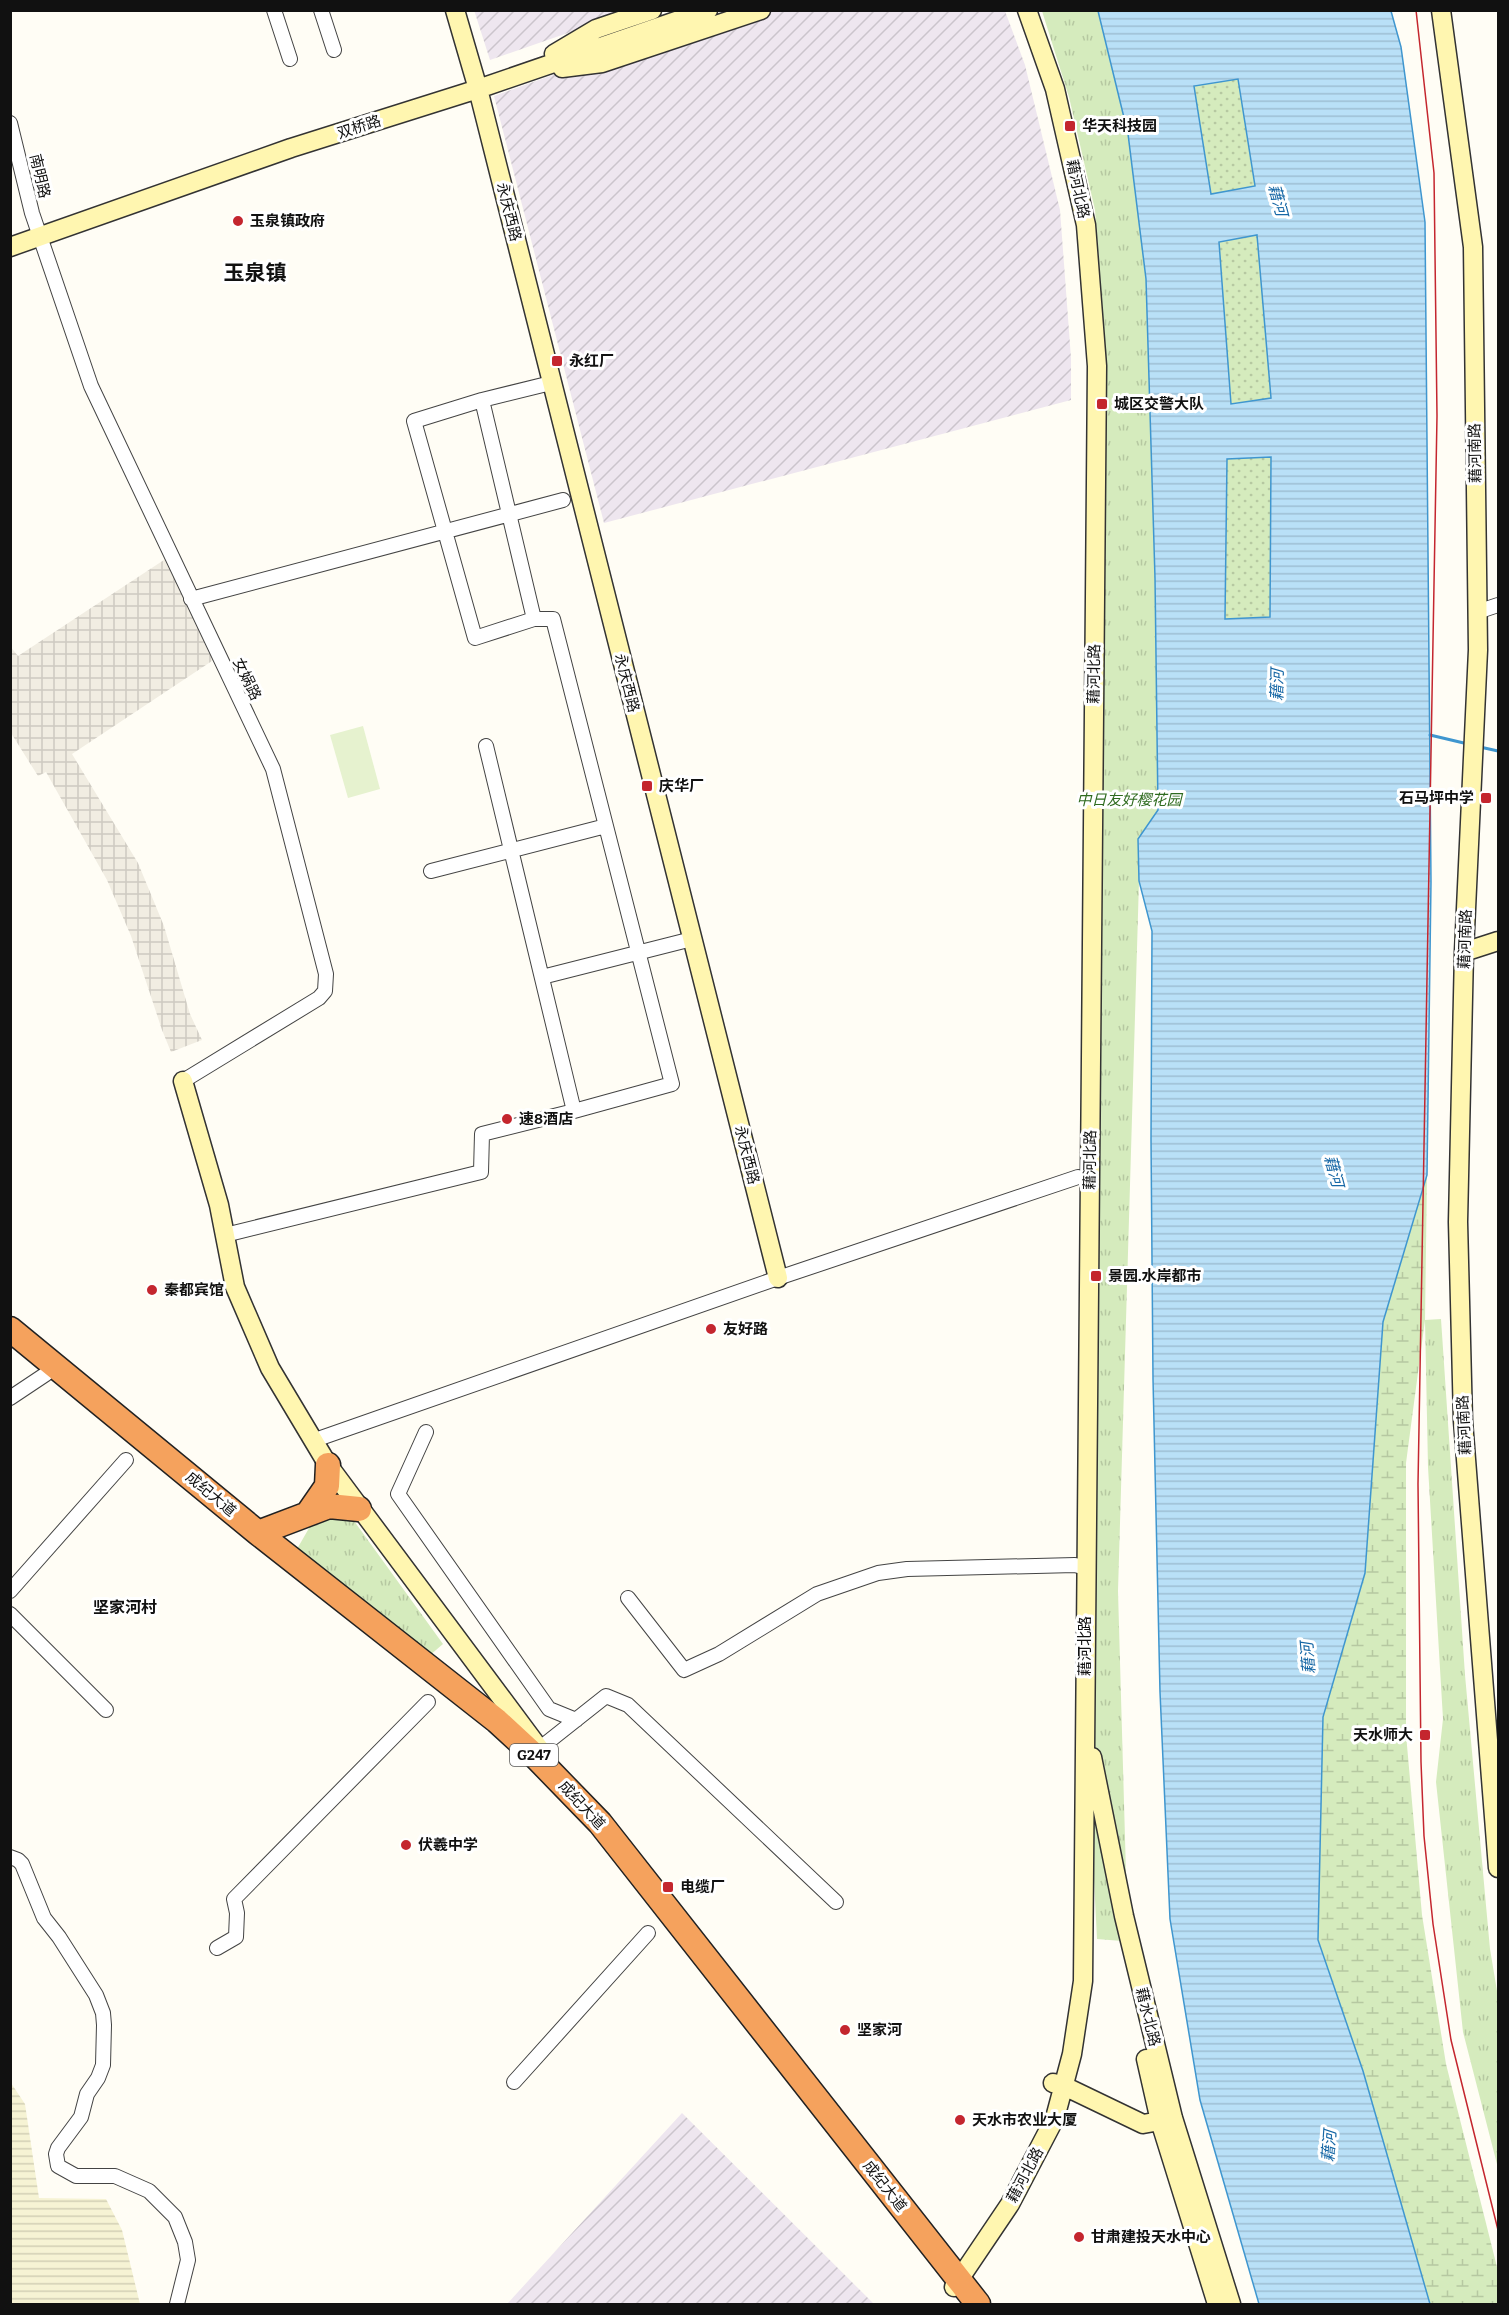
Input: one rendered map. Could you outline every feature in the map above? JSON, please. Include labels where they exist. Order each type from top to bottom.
[{"type":"highway","name":"成纪大道","points":[[10,1329],[258,1533],[497,1721],[575,1796],[600,1823],[956,2284]]},
{"type":"highway","name":"成纪大道","points":[[10,1345],[485,1729],[595,1828],[956,2284],[978,2304]]},
{"type":"highway","points":[[309,1512],[327,1486],[328,1465]]},
{"type":"highway","points":[[258,1533],[329,1506],[359,1509]]},
{"type":"main road","name":"永庆西路","points":[[455,10],[478,89],[778,1278]]},
{"type":"main road","points":[[522,74],[596,29],[652,10]]},
{"type":"main road","name":"双桥路","points":[[10,247],[291,148],[478,89],[708,10]]},
{"type":"main road","points":[[522,74],[602,63],[761,10]]},
{"type":"main road","name":"藉河北路","points":[[1016,10],[1045,92],[1075,226],[1087,366],[1078,1177],[1080,1566]]},
{"type":"main road","name":"藉河北路","points":[[956,2284],[1010,2204],[1055,2118],[1072,1980],[1079,1726],[1097,366],[1086,225],[1055,89],[1027,10]]},
{"type":"main road","name":"藉河南路","points":[[1441,10],[1473,247],[1477,612],[1464,952],[1458,1222],[1463,1421],[1498,1868]]},
{"type":"main road","points":[[1464,952],[1498,941]]},
{"type":"main road","points":[[183,1081],[219,1205],[235,1287],[270,1368],[312,1441],[359,1509],[575,1796],[595,1828]]},
{"type":"main road","name":"藉河北路","points":[[1059,2084],[1072,2054],[1083,1982],[1085,1782],[1079,1726]]},
{"type":"main road","name":"藉水北路","points":[[1079,1726],[1124,1916],[1166,2120],[1231,2304]]},
{"type":"main road","name":"藉水北路","points":[[1085,1782],[1166,2120],[1217,2304]]},
{"type":"main road","points":[[1059,2084],[1143,2124],[1166,2120]]},
{"type":"street","points":[[274,10],[290,58]]},
{"type":"street","points":[[321,10],[334,50]]},
{"type":"street","name":"南明路","points":[[10,123],[40,237]]},
{"type":"street","name":"女娲路","points":[[40,237],[91,386],[273,769],[326,974],[326,991],[319,998],[183,1081]]},
{"type":"street","points":[[225,1235],[481,1172],[482,1134],[672,1084],[553,619],[534,619],[475,638],[414,421],[482,400],[551,383]]},
{"type":"street","points":[[482,400],[534,619]]},
{"type":"street","points":[[191,599],[562,500]]},
{"type":"street","points":[[1477,612],[1498,605]]},
{"type":"street","points":[[486,746],[574,1111]]},
{"type":"street","points":[[431,871],[606,826]]},
{"type":"street","points":[[542,977],[692,939]]},
{"type":"street","points":[[312,1441],[778,1278],[1078,1177]]},
{"type":"street","points":[[10,1398],[46,1374]]},
{"type":"street","points":[[426,1432],[398,1494],[549,1709],[576,1720]]},
{"type":"street","points":[[10,1591],[126,1460]]},
{"type":"street","points":[[628,1598],[684,1670],[719,1654],[817,1594],[878,1573],[907,1569],[1080,1566]]},
{"type":"street","points":[[10,1614],[106,1710]]},
{"type":"street","points":[[539,1749],[606,1696],[628,1705],[836,1902]]},
{"type":"street","points":[[217,1948],[236,1937],[237,1913],[234,1899],[428,1702]]},
{"type":"street","points":[[10,1857],[22,1864],[44,1918],[96,1995],[103,2013],[105,2034],[103,2065],[98,2078],[87,2094],[81,2117],[58,2148],[56,2154],[58,2166],[76,2176],[115,2176],[149,2191],[175,2217],[185,2242],[188,2260],[177,2304]]},
{"type":"street","points":[[514,2082],[648,1933]]},
{"type":"shaded area","points":[[474,10],[631,11],[490,60]]},
{"type":"shaded area","points":[[732,11],[1005,11],[1025,65],[1060,210],[1071,358],[1071,400],[604,523],[494,96]]},
{"type":"shaded area","points":[[170,556],[218,657],[72,754],[138,863],[164,926],[190,1014],[202,1040],[171,1052],[131,936],[107,880],[46,772],[38,776],[11,733],[10,646],[18,656]]},
{"type":"shaded area","points":[[11,2083],[25,2104],[39,2198],[106,2199],[122,2230],[140,2304],[11,2304]]},
{"type":"shaded area","points":[[682,2113],[874,2304],[507,2304]]},
{"type":"green space","name":"中日友好樱花园","points":[[1042,11],[1098,11],[1128,134],[1146,279],[1155,578],[1158,810],[1138,839],[1139,881],[1118,1591],[1126,1873],[1134,1942],[1097,1939],[1090,1800],[1103,701],[1104,332],[1095,210],[1069,97]]},
{"type":"green space","points":[[1238,78],[1255,187],[1211,194],[1194,85]]},
{"type":"green space","points":[[1258,235],[1271,398],[1230,404],[1219,242]]},
{"type":"green space","points":[[1272,457],[1270,617],[1225,619],[1227,459]]},
{"type":"green space","points":[[363,726],[380,789],[348,798],[330,735]]},
{"type":"green space","points":[[1427,1175],[1425,1320],[1406,1463],[1406,1734],[1422,1915],[1446,2064],[1498,2271],[1498,2304],[1430,2304],[1363,2071],[1318,1940],[1323,1717],[1365,1573],[1383,1322]]},
{"type":"green space","points":[[1441,1319],[1465,1675],[1490,1949],[1498,1997],[1498,2168],[1463,2032],[1436,1782],[1443,1719],[1428,1467],[1425,1320]]},
{"type":"green space","points":[[327,1512],[349,1514],[443,1644],[429,1656],[297,1549],[312,1523]]},
{"type":"water","name":"藉河","points":[[1098,11],[1391,11],[1401,47],[1425,222],[1431,882],[1427,1175],[1383,1322],[1365,1573],[1323,1717],[1318,1940],[1363,2071],[1430,2304],[1259,2304],[1200,2100],[1170,1919],[1160,1692],[1153,1379],[1152,931],[1139,881],[1138,839],[1158,810],[1155,578],[1146,279],[1128,134]],"holes":[[[1238,79],[1255,186],[1211,194],[1194,86]],[[1257,235],[1271,398],[1231,404],[1219,242]],[[1271,457],[1270,617],[1225,619],[1227,459]]]},
{"type":"waterway","points":[[1430,735],[1468,744]]},
{"type":"waterway","points":[[1480,747],[1498,751]]},
{"type":"tram line","points":[[1416,10],[1434,173],[1437,416],[1418,1484],[1421,1762],[1424,1836],[1433,1924],[1451,2040],[1498,2230]]},
{"type":"place","name":"华天科技园","points":[[1070,126]]},
{"type":"place","name":"玉泉镇政府","points":[[238,221]]},
{"type":"place","name":"永红厂","points":[[557,361]]},
{"type":"place","name":"城区交警大队","points":[[1102,404]]},
{"type":"place","name":"庆华厂","points":[[647,786]]},
{"type":"place","name":"石马坪中学","points":[[1486,798]]},
{"type":"place","name":"速8酒店","points":[[507,1119]]},
{"type":"place","name":"景园.水岸都市","points":[[1096,1276]]},
{"type":"place","name":"秦都宾馆","points":[[152,1290]]},
{"type":"place","name":"友好路","points":[[711,1329]]},
{"type":"place","name":"天水师大","points":[[1425,1735]]},
{"type":"place","name":"伏羲中学","points":[[406,1845]]},
{"type":"place","name":"电缆厂","points":[[668,1887]]},
{"type":"place","name":"坚家河","points":[[845,2030]]},
{"type":"place","name":"天水市农业大厦","points":[[960,2120]]},
{"type":"place","name":"甘肃建投天水中心","points":[[1079,2237]]},
{"type":"district","name":"玉泉镇","points":[[255,273]]},
{"type":"district","name":"坚家河村","points":[[125,1607]]}]
